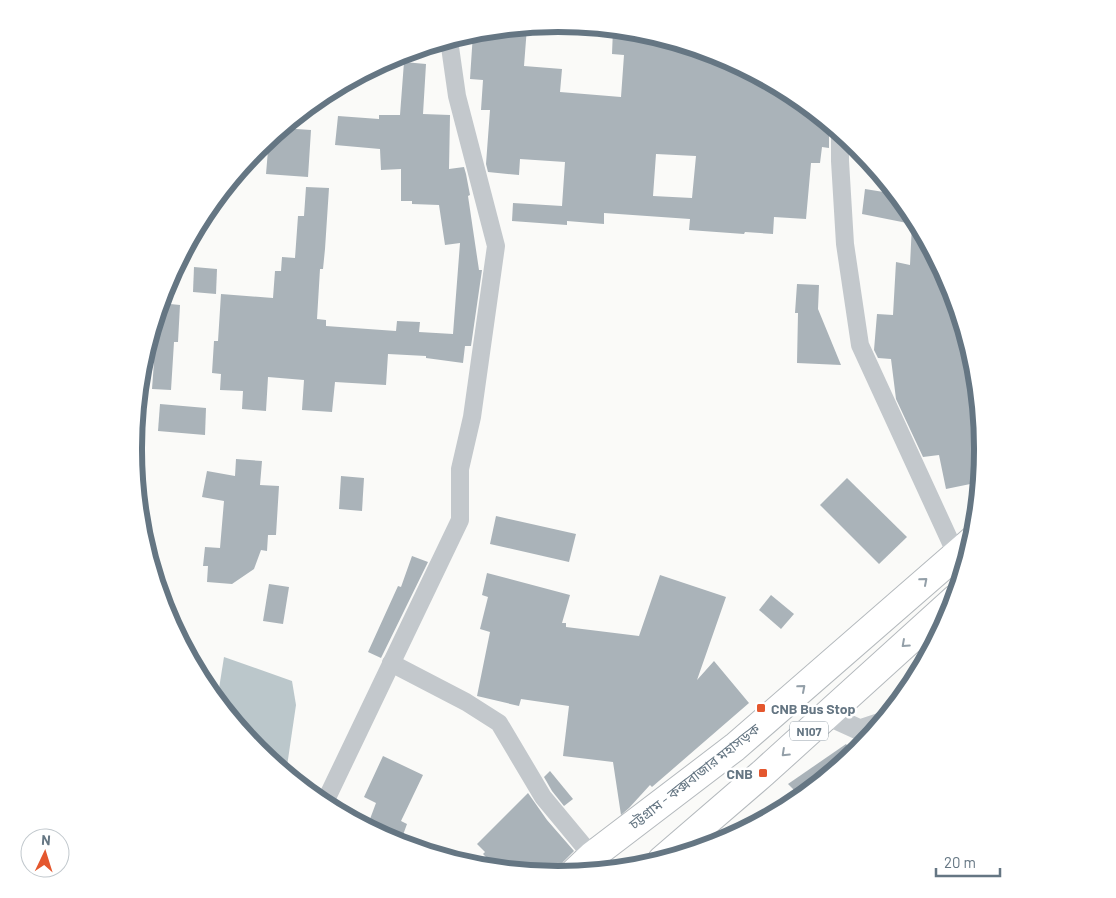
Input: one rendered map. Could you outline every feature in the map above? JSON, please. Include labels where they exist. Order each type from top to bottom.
[{"type":"highway","name":"চট্টগ্রাম - কক্সবাজার মহাসড়ক","points":[[583,864],[735,747],[962,549]]},
{"type":"highway","name":"N107","points":[[676,848],[763,773],[942,611]]},
{"type":"street","points":[[328,796],[460,520],[460,469],[472,417],[496,246],[456,96],[451,47]]},
{"type":"street","points":[[840,142],[845,244],[860,345],[963,545]]},
{"type":"street","points":[[391,663],[466,702],[498,723],[583,864]]},
{"type":"street","points":[[827,715],[864,732]]},
{"type":"shaded area","points":[[224,657],[292,681],[296,705],[287,765],[263,744],[219,690]]},
{"type":"building","points":[[526,34],[524,66],[562,69],[560,92],[621,97],[624,55],[612,54],[613,36],[639,41],[666,47],[717,64],[766,88],[829,133],[829,148],[822,147],[820,163],[811,163],[806,219],[774,217],[773,234],[689,230],[690,219],[604,213],[604,224],[567,221],[567,225],[512,221],[513,203],[562,206],[565,162],[520,159],[519,175],[488,172],[486,164],[490,110],[481,110],[483,80],[470,79],[472,42]],"holes":[[[656,154],[696,156],[692,198],[653,196]]]},
{"type":"building","points":[[404,62],[426,64],[423,114],[450,115],[449,169],[464,167],[470,195],[468,196],[479,270],[482,270],[471,346],[465,346],[463,363],[426,358],[426,356],[388,354],[386,385],[335,382],[332,412],[302,410],[304,380],[268,377],[266,411],[242,409],[243,391],[220,390],[221,374],[212,373],[214,341],[218,341],[221,294],[273,298],[275,271],[281,271],[282,257],[295,258],[298,216],[304,216],[306,187],[329,188],[325,249],[323,269],[320,269],[317,319],[326,320],[326,326],[396,331],[397,321],[420,322],[419,332],[453,334],[460,243],[445,245],[439,205],[412,204],[412,201],[401,201],[401,169],[381,170],[380,149],[335,145],[338,116],[379,119],[379,115],[400,115]]},
{"type":"building","points":[[292,129],[311,130],[308,177],[266,174],[268,150],[271,151],[271,147]]},
{"type":"building","points":[[865,189],[886,192],[907,223],[862,214]]},
{"type":"building","points":[[912,230],[932,265],[943,290],[960,341],[971,395],[974,422],[973,483],[946,489],[939,455],[923,457],[896,399],[891,359],[878,358],[874,350],[877,314],[893,315],[896,262],[910,265]]},
{"type":"building","points":[[194,267],[217,269],[216,294],[193,292]]},
{"type":"building","points":[[797,284],[819,285],[818,309],[841,365],[797,363],[798,313],[795,313]]},
{"type":"building","points":[[168,304],[180,305],[178,342],[174,342],[171,390],[152,389],[154,362],[151,362],[156,341]]},
{"type":"building","points":[[160,404],[206,408],[205,435],[158,431]]},
{"type":"building","points":[[236,459],[262,461],[260,485],[279,486],[276,535],[268,535],[267,551],[261,550],[254,569],[232,584],[207,582],[208,566],[203,566],[205,547],[220,548],[224,501],[202,497],[207,471],[235,476]]},
{"type":"building","points":[[341,476],[364,478],[362,511],[339,509]]},
{"type":"building","points":[[847,478],[907,537],[879,564],[820,505]]},
{"type":"building","points":[[496,516],[576,534],[569,562],[490,544]]},
{"type":"building","points":[[412,556],[428,562],[381,658],[368,652],[398,586],[401,587]]},
{"type":"building","points":[[487,573],[570,595],[562,623],[566,623],[566,627],[639,636],[660,575],[726,597],[697,680],[714,661],[749,703],[652,787],[650,785],[621,815],[613,762],[563,756],[569,706],[521,699],[519,706],[477,696],[490,632],[480,629],[488,597],[482,595]]},
{"type":"building","points":[[269,584],[289,587],[283,624],[263,621]]},
{"type":"building","points":[[771,595],[794,614],[781,629],[759,610]]},
{"type":"building","points":[[846,744],[849,748],[795,791],[788,784]]},
{"type":"building","points":[[383,756],[423,775],[401,821],[407,824],[403,835],[369,821],[376,803],[364,797]]},
{"type":"building","points":[[550,771],[573,799],[564,806],[544,777]]},
{"type":"building","points":[[528,793],[547,820],[574,851],[561,866],[531,865],[488,859],[483,854],[485,852],[477,844]]},
{"type":"place","name":"CNB Bus Stop","points":[[761,708]]},
{"type":"place","name":"CNB","points":[[763,773]]}]
